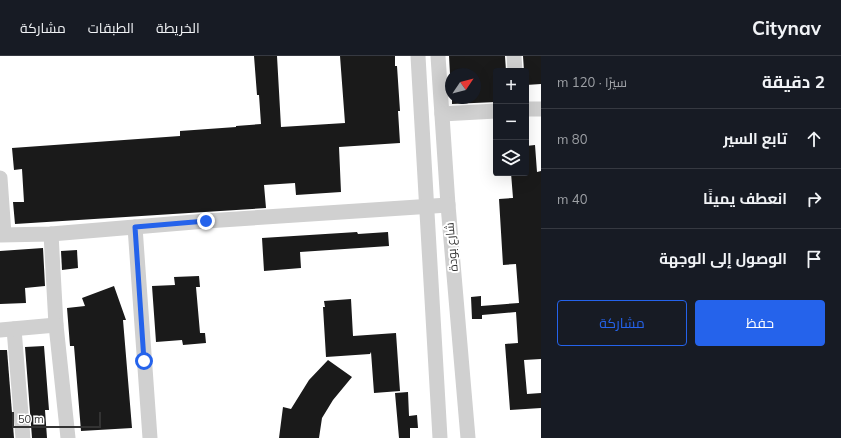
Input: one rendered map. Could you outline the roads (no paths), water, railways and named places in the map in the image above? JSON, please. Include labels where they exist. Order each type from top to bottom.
[{"type":"street","name":"شارع بودة","points":[[418,56],[440,438]]},
{"type":"street","name":"شارع بودة","points":[[438,56],[448,205],[468,438]]},
{"type":"street","points":[[514,56],[515,68]]},
{"type":"street","points":[[529,109],[541,109]]},
{"type":"street","points":[[442,114],[493,111]]},
{"type":"street","points":[[0,178],[2,235],[51,234],[206,221],[448,205]]},
{"type":"street","points":[[135,227],[150,438]]},
{"type":"street","points":[[51,234],[56,325],[68,438]]},
{"type":"street","points":[[23,438],[7,330],[56,325]]}]
